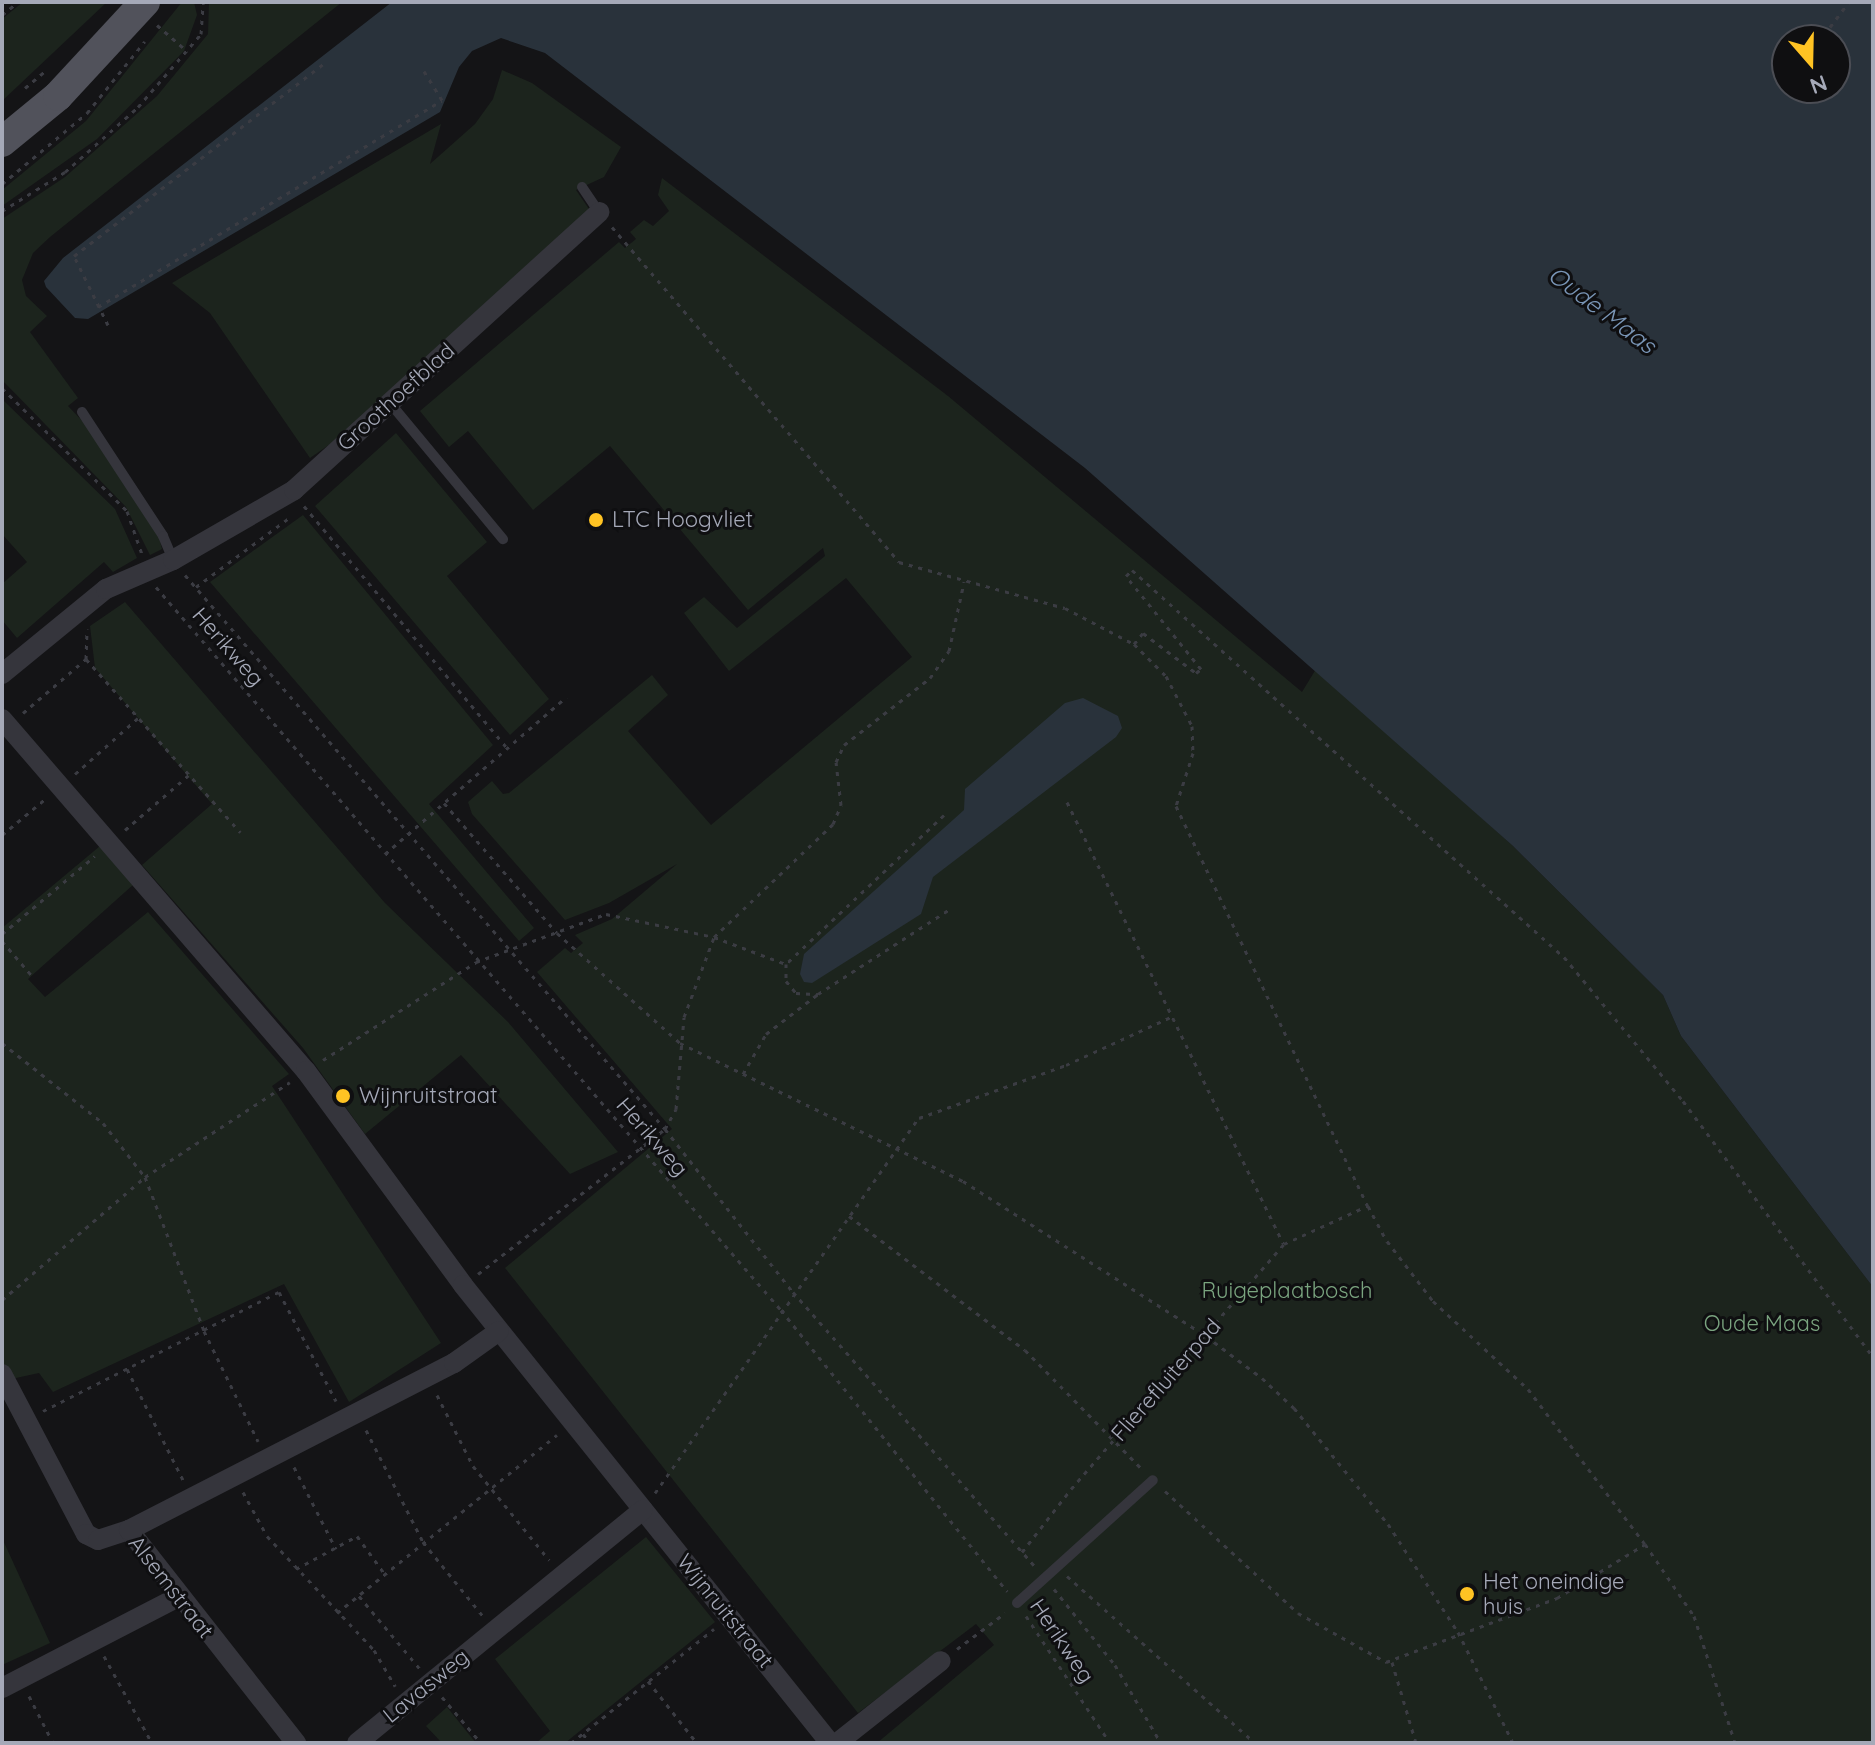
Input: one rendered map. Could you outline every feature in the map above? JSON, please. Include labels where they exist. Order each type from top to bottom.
[{"type":"main road","points":[[2,142],[154,15]]},
{"type":"street","name":"Groothoefblad","points":[[3,671],[89,602],[173,560],[294,490],[599,212]]},
{"type":"street","name":"Wijnruitstraat","points":[[5,723],[306,1071],[463,1285],[830,1743]]},
{"type":"street","points":[[129,1530],[428,1377],[499,1331]]},
{"type":"street","name":"Alsemstraat","points":[[2,1374],[86,1534],[98,1540],[129,1530],[178,1597],[296,1743]]},
{"type":"street","name":"Lavasweg","points":[[357,1743],[643,1510]]},
{"type":"street","points":[[11,1683],[178,1597]]},
{"type":"street","points":[[837,1743],[941,1661]]},
{"type":"lane","name":"Groothoefblad","points":[[582,187],[599,212]]},
{"type":"lane","points":[[390,403],[503,539]]},
{"type":"lane","points":[[82,412],[130,481],[173,560]]},
{"type":"lane","points":[[1017,1603],[1047,1580],[1153,1480]]},
{"type":"path","points":[[2,15],[18,2]]},
{"type":"path","points":[[2,211],[65,172],[138,107],[201,34],[203,2]]},
{"type":"path","points":[[1832,24],[1849,2]]},
{"type":"path","points":[[2,184],[87,113],[154,15],[188,52]]},
{"type":"path","points":[[108,325],[74,256],[323,64]]},
{"type":"path","points":[[98,307],[442,100],[424,71]]},
{"type":"path","points":[[617,233],[899,562],[1065,608],[1134,644],[1176,689],[1192,726],[1193,753],[1176,806],[1368,1206],[1387,1241],[1433,1301],[1528,1389],[1645,1544],[1694,1616],[1735,1743]]},
{"type":"path","name":"Herikweg","points":[[2,388],[127,511],[158,590],[476,962],[781,1310],[1017,1603],[1110,1743]]},
{"type":"path","points":[[507,748],[304,506],[196,587],[665,1129],[793,1292],[1047,1580],[1115,1665],[1161,1743]]},
{"type":"path","points":[[1134,644],[1143,633],[1196,673],[1201,669],[1126,576],[1132,570],[1564,957],[1683,1101],[1873,1357]]},
{"type":"path","points":[[463,1285],[665,1129],[676,1109],[684,1017],[714,937],[833,824],[841,805],[836,762],[844,745],[930,678],[949,651],[964,582]]},
{"type":"path","points":[[89,602],[86,659],[240,832]]},
{"type":"path","points":[[5,723],[86,659]]},
{"type":"path","points":[[385,854],[566,697]]},
{"type":"path","points":[[2,934],[189,775]]},
{"type":"path","points":[[1067,802],[1284,1244]]},
{"type":"path","points":[[444,803],[557,933],[680,1043],[963,1181],[1206,1336],[1294,1408],[1388,1524],[1458,1632],[1513,1743]]},
{"type":"path","points":[[818,994],[796,993],[786,981],[786,964],[944,815]]},
{"type":"path","points":[[743,1074],[766,1034],[818,994],[950,909]]},
{"type":"path","points":[[2,1300],[145,1177],[476,962],[511,952],[606,914],[622,914],[714,937],[786,964]]},
{"type":"path","points":[[2,941],[33,977]]},
{"type":"path","points":[[664,1480],[793,1292],[919,1118],[945,1105],[1066,1065],[1173,1016]]},
{"type":"path","points":[[2,1043],[103,1123],[145,1177],[204,1331],[336,1549]]},
{"type":"path","name":"Flierefluiterpad","points":[[1022,1552],[1114,1440],[1284,1244],[1368,1206]]},
{"type":"path","points":[[849,1216],[1025,1350],[1153,1480],[1298,1613],[1392,1662],[1416,1743]]},
{"type":"path","points":[[26,1420],[279,1292],[423,1542],[494,1630]]},
{"type":"path","points":[[127,1369],[191,1498]]},
{"type":"path","points":[[428,1377],[490,1489],[562,1576]]},
{"type":"path","points":[[337,1613],[572,1423]]},
{"type":"path","points":[[235,1476],[267,1536],[374,1650],[405,1703]]},
{"type":"path","points":[[296,1569],[357,1536],[384,1573]]},
{"type":"path","points":[[1392,1662],[1458,1632],[1557,1598],[1645,1544]]},
{"type":"path","points":[[1058,1568],[1255,1743]]},
{"type":"path","points":[[941,1661],[1017,1603]]},
{"type":"path","points":[[571,1743],[729,1616]]},
{"type":"path","points":[[96,1639],[152,1743]]},
{"type":"path","points":[[648,1681],[697,1743]]},
{"type":"path","points":[[11,1683],[53,1743]]},
{"type":"path","points":[[583,1734],[590,1743]]},
{"type":"green space","points":[[23,2],[107,2],[2,101],[2,19]]},
{"type":"green space","points":[[182,2],[194,2],[197,15],[184,51],[97,139],[2,206],[2,190],[86,121]]},
{"type":"green space","points":[[209,2],[342,2],[50,237],[33,253],[22,280],[26,296],[47,316],[30,332],[78,398],[68,406],[90,429],[159,537],[162,549],[150,555],[126,507],[2,380],[2,219],[65,177],[157,96],[208,34]]},
{"type":"green space","points":[[502,70],[532,83],[621,147],[604,177],[576,190],[589,209],[349,431],[310,458],[210,313],[172,283],[441,124],[430,164],[475,124],[493,99]]},
{"type":"green space","name":"Ruigeplaatbosch","points":[[662,178],[948,396],[1302,692],[1316,669],[1513,846],[1663,995],[1681,1036],[1873,1287],[1873,1743],[877,1743],[994,1645],[976,1624],[858,1713],[505,1268],[672,1129],[537,972],[565,948],[571,953],[583,943],[575,935],[612,919],[677,864],[609,903],[565,920],[472,814],[468,802],[492,781],[503,794],[509,793],[652,675],[668,695],[628,731],[711,825],[912,657],[846,578],[729,671],[684,613],[704,597],[737,628],[825,556],[823,548],[748,610],[610,446],[533,510],[468,431],[449,447],[420,411],[619,242],[625,248],[636,239],[630,232],[644,220],[653,226],[669,211],[658,195]]},
{"type":"green space","points":[[2,399],[115,509],[137,558],[113,572],[104,562],[17,638],[2,620],[2,584],[27,562],[2,534]]},
{"type":"green space","points":[[396,433],[487,542],[447,576],[549,699],[510,735],[315,506]]},
{"type":"green space","points":[[303,515],[493,745],[429,804],[534,928],[519,941],[210,582]]},
{"type":"green space","points":[[125,602],[385,903],[508,1022],[618,1152],[570,1174],[461,1055],[365,1134],[303,1048],[142,865],[212,804],[95,668],[90,626]]},
{"type":"green space","points":[[100,846],[134,884],[28,979],[45,997],[148,912],[289,1074],[272,1086],[441,1343],[349,1402],[284,1284],[53,1392],[39,1373],[2,1381],[2,928]]},
{"type":"green space","points":[[646,1537],[715,1622],[565,1743],[536,1743],[550,1731],[495,1659]]},
{"type":"green space","points":[[2,1538],[50,1643],[2,1665]]},
{"type":"green space","points":[[447,1707],[476,1743],[442,1743],[426,1726]]},
{"type":"water","name":"Oude Maas","points":[[392,2],[1873,2],[1873,1287],[1681,1036],[1663,995],[1513,846],[1085,468],[545,53],[501,38],[472,51],[459,67],[440,112],[88,319],[75,318],[44,281],[63,258]]},
{"type":"water","points":[[1083,698],[1118,716],[1122,728],[1116,737],[933,877],[921,914],[812,983],[804,982],[800,974],[804,954],[964,810],[965,789],[1065,703]]},
{"type":"place","name":"LTC Hoogvliet","points":[[596,520]]},
{"type":"place","name":"Wijnruitstraat","points":[[343,1096]]},
{"type":"place","name":"Het oneindige huis","points":[[1467,1594]]}]
